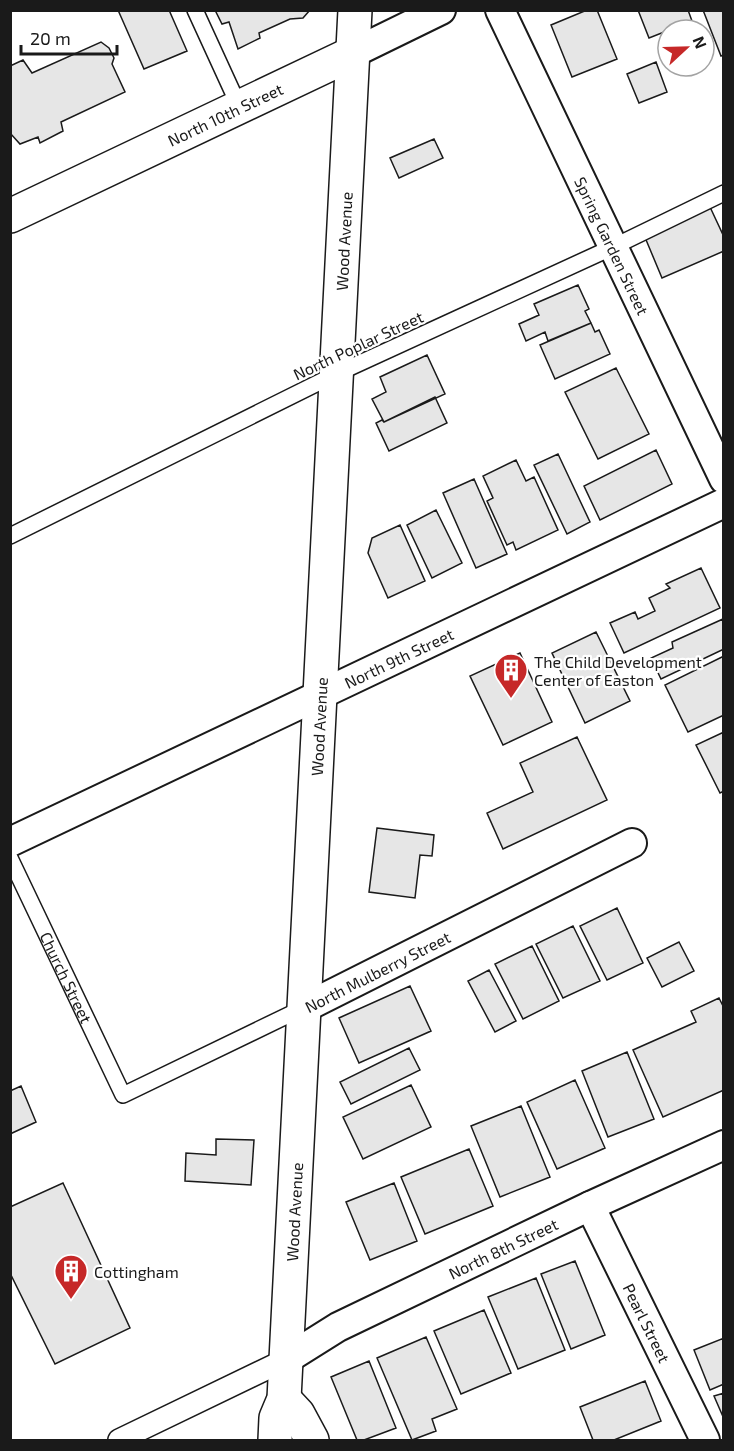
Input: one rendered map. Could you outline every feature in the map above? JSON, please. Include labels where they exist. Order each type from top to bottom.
[{"type":"main road","name":"Wood Avenue","points":[[275,1440],[276,1418],[284,1400],[355,10]]},
{"type":"main road","name":"North 10th Street","points":[[10,216],[353,53]]},
{"type":"main road","points":[[284,1400],[298,1414],[312,1440]]},
{"type":"street","name":"North 10th Street","points":[[353,53],[441,10]]},
{"type":"street","name":"Spring Garden Street","points":[[500,10],[723,479]]},
{"type":"street","name":"North 9th Street","points":[[10,842],[723,503]]},
{"type":"street","name":"North Mulberry Street","points":[[304,1008],[632,843]]},
{"type":"street","name":"North 8th Street","points":[[287,1359],[338,1327],[723,1145]]},
{"type":"street","name":"Pearl Street","points":[[590,1206],[705,1440]]},
{"type":"street","points":[[118,1440],[287,1359]]},
{"type":"lane","points":[[195,10],[239,106]]},
{"type":"lane","name":"North Poplar Street","points":[[10,536],[336,374],[613,247],[723,193]]},
{"type":"lane","name":"Church Street","points":[[10,858],[123,1095]]},
{"type":"lane","name":"North Mulberry Street","points":[[123,1095],[304,1008]]},
{"type":"building","points":[[118,10],[169,10],[187,51],[144,69]]},
{"type":"building","points":[[215,10],[310,10],[303,18],[290,19],[259,33],[260,38],[238,49],[229,22],[222,24]]},
{"type":"building","points":[[587,10],[597,10],[617,59],[572,77],[551,25]]},
{"type":"building","points":[[638,10],[688,10],[691,18],[656,18],[656,35],[649,38]]},
{"type":"building","points":[[703,10],[724,10],[724,55],[721,56],[716,43],[716,18],[706,18]]},
{"type":"building","points":[[101,42],[109,48],[114,58],[112,64],[125,92],[61,122],[63,131],[40,143],[38,137],[20,144],[10,133],[10,66],[23,60],[32,73]]},
{"type":"building","points":[[656,62],[656,78],[662,78],[667,92],[639,103],[627,74]]},
{"type":"building","points":[[434,139],[443,158],[399,178],[390,158]]},
{"type":"building","points":[[710,207],[724,237],[724,251],[662,278],[644,235]]},
{"type":"building","points":[[578,285],[589,309],[585,311],[591,323],[548,341],[545,332],[526,341],[519,324],[539,315],[534,304]]},
{"type":"building","points":[[591,323],[595,332],[599,330],[610,354],[555,379],[540,345]]},
{"type":"building","points":[[427,355],[445,394],[384,422],[372,399],[386,392],[380,377]]},
{"type":"building","points":[[616,368],[649,434],[598,459],[565,392]]},
{"type":"building","points":[[435,397],[447,423],[389,451],[376,423],[382,420],[384,422]]},
{"type":"building","points":[[656,450],[672,484],[600,520],[584,486]]},
{"type":"building","points":[[558,454],[590,522],[567,534],[534,465]]},
{"type":"building","points":[[516,460],[526,481],[534,477],[558,530],[516,550],[513,542],[507,545],[487,501],[493,498],[483,476]]},
{"type":"building","points":[[474,479],[507,554],[476,568],[443,493]]},
{"type":"building","points":[[436,510],[462,563],[432,578],[407,525]]},
{"type":"building","points":[[400,525],[425,581],[388,598],[368,553],[372,538]]},
{"type":"building","points":[[701,568],[720,608],[624,653],[610,623],[635,612],[638,619],[655,611],[649,598],[670,588],[666,584]]},
{"type":"building","points":[[723,619],[724,649],[661,679],[651,658],[673,648],[672,642]]},
{"type":"building","points":[[596,632],[630,701],[585,723],[552,653]]},
{"type":"building","name":"The Child Development Center of Easton","points":[[520,653],[552,722],[503,745],[470,676]]},
{"type":"building","points":[[724,656],[724,715],[688,732],[665,685]]},
{"type":"building","points":[[724,732],[724,791],[720,793],[696,745]]},
{"type":"building","points":[[577,737],[607,800],[503,849],[487,813],[533,792],[520,763]]},
{"type":"building","points":[[377,828],[434,835],[432,856],[420,855],[415,898],[369,892]]},
{"type":"building","points":[[617,908],[643,963],[607,980],[580,926]]},
{"type":"building","points":[[573,926],[600,981],[563,998],[536,944]]},
{"type":"building","points":[[679,942],[694,971],[662,987],[647,958]]},
{"type":"building","points":[[532,946],[559,1001],[523,1019],[495,964]]},
{"type":"building","points":[[489,970],[516,1021],[495,1032],[468,981]]},
{"type":"building","points":[[410,986],[431,1031],[359,1063],[339,1018]]},
{"type":"building","points":[[719,998],[724,1008],[724,1090],[663,1117],[633,1050],[696,1022],[691,1011]]},
{"type":"building","points":[[409,1048],[420,1070],[351,1104],[340,1082]]},
{"type":"building","points":[[627,1052],[654,1119],[608,1137],[582,1071]]},
{"type":"building","points":[[575,1080],[605,1148],[557,1169],[527,1102]]},
{"type":"building","points":[[411,1085],[431,1127],[363,1159],[343,1117]]},
{"type":"building","points":[[21,1086],[36,1122],[10,1134],[10,1091]]},
{"type":"building","points":[[521,1106],[550,1177],[500,1197],[471,1126]]},
{"type":"building","points":[[216,1139],[254,1140],[251,1185],[185,1181],[186,1153],[216,1155]]},
{"type":"building","points":[[469,1149],[493,1206],[425,1234],[401,1177]]},
{"type":"building","name":"Cottingham","points":[[63,1183],[130,1328],[55,1364],[10,1273],[10,1207]]},
{"type":"building","points":[[394,1183],[417,1241],[370,1260],[346,1202]]},
{"type":"building","points":[[575,1261],[605,1335],[571,1349],[541,1274]]},
{"type":"building","points":[[536,1278],[565,1350],[518,1369],[488,1297]]},
{"type":"building","points":[[484,1310],[511,1373],[461,1394],[434,1331]]},
{"type":"building","points":[[426,1337],[457,1409],[432,1419],[436,1431],[412,1440],[377,1358]]},
{"type":"building","points":[[724,1338],[724,1384],[710,1390],[694,1350]]},
{"type":"building","points":[[369,1361],[396,1428],[364,1440],[357,1440],[331,1377]]},
{"type":"building","points":[[645,1381],[661,1421],[614,1440],[593,1440],[580,1407]]},
{"type":"building","points":[[724,1393],[724,1419],[714,1396]]},
{"type":"place","name":"The Child Development Center of Easton","points":[[511,699]]},
{"type":"place","name":"Cottingham","points":[[71,1300]]}]
